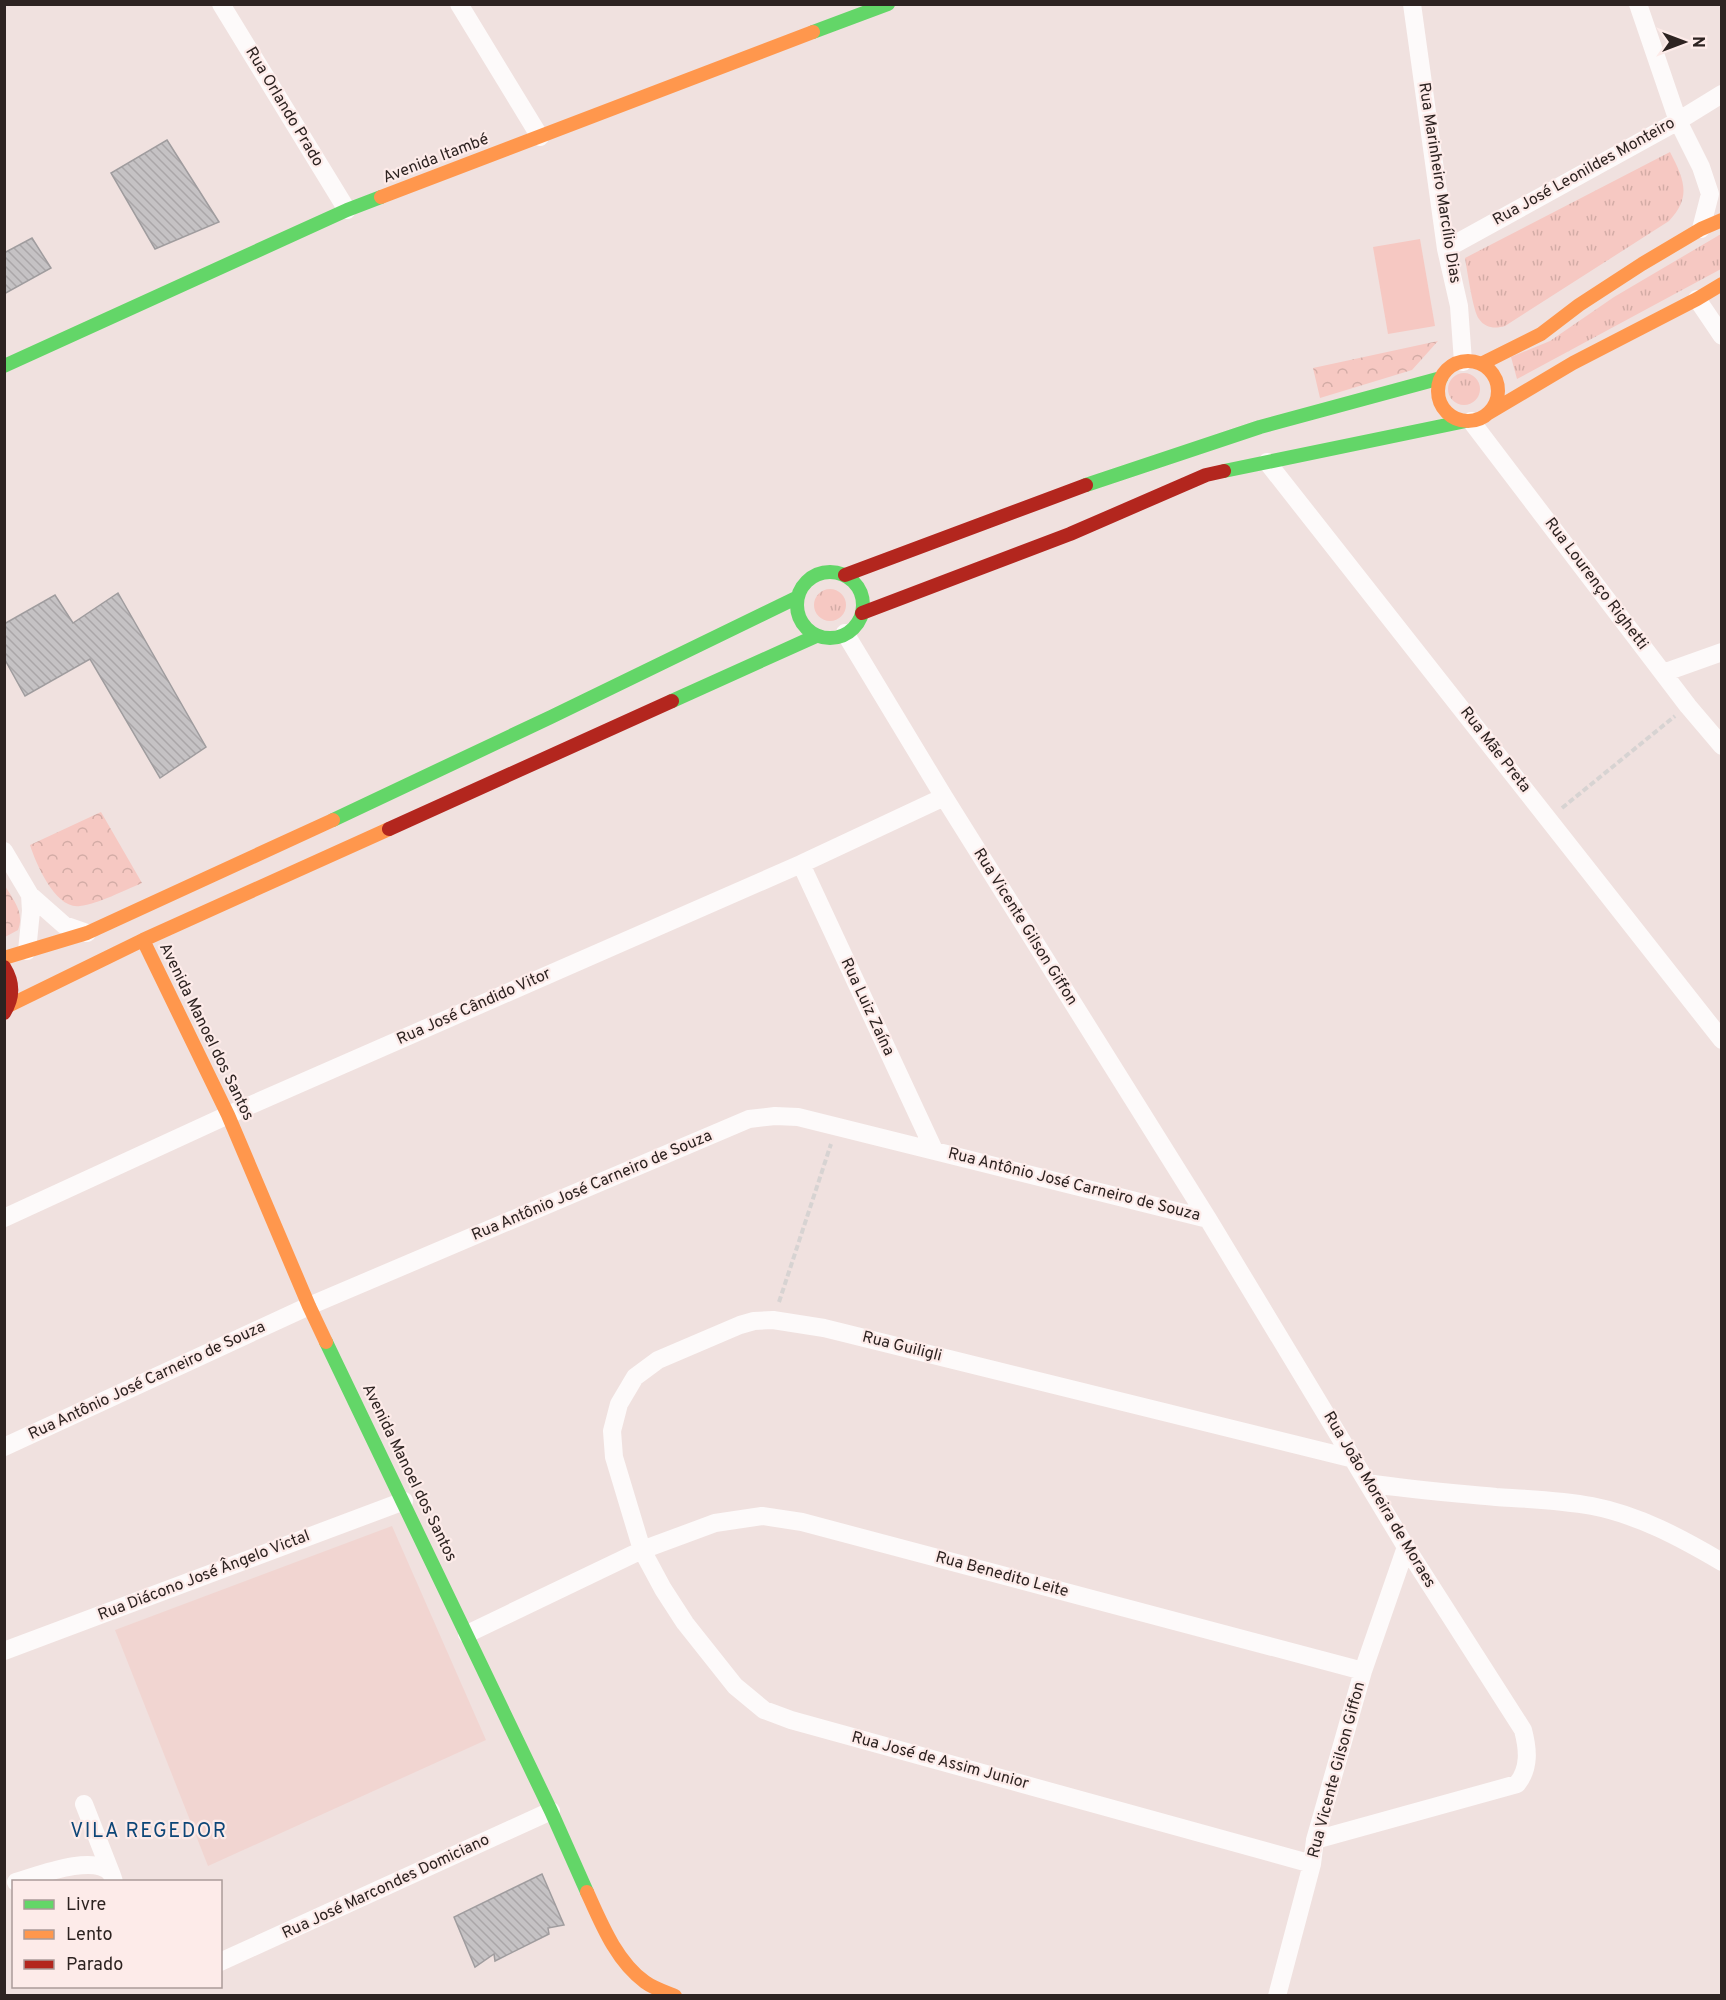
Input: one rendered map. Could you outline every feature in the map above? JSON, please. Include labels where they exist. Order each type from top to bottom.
[{"type":"main road","name":"Avenida Itambé","points":[[4,366],[347,210],[888,4]]},
{"type":"main road","points":[[846,575],[1206,443],[1263,425],[1441,378],[1454,365],[1472,363],[1541,333],[1624,275],[1701,229],[1722,220]]},
{"type":"main road","points":[[862,613],[1070,534],[1206,475],[1475,418],[1722,284]]},
{"type":"main road","points":[[1441,378],[1439,397],[1442,406],[1456,418],[1475,418],[1497,399],[1498,391],[1493,375],[1472,363]]},
{"type":"main road","points":[[7,1009],[143,940],[816,636],[832,638],[846,633],[858,622],[863,602],[861,592],[855,582],[846,575],[823,572],[812,576],[804,584],[798,597],[799,617],[804,626],[816,636]]},
{"type":"main road","points":[[4,958],[87,933],[551,717],[798,597]]},
{"type":"main road","name":"Avenida Manoel dos Santos","points":[[143,940],[228,1114],[309,1306],[551,1811],[604,1931],[638,1976],[646,1983],[675,1995]]},
{"type":"main road","points":[[4,967],[13,986],[13,996],[7,1009]]},
{"type":"street","name":"Rua Orlando Prado","points":[[221,4],[347,210]]},
{"type":"street","points":[[459,4],[540,137]]},
{"type":"street","name":"Rua Marinheiro Marcílio Dias","points":[[1412,4],[1446,249],[1472,363]]},
{"type":"street","points":[[1638,4],[1678,121],[1701,167],[1710,194],[1701,229]]},
{"type":"street","name":"Rua José Leonildes Monteiro","points":[[1446,249],[1678,121],[1722,94]]},
{"type":"street","points":[[1697,299],[1722,336]]},
{"type":"street","name":"Rua Lourenço Righetti","points":[[1475,418],[1663,673],[1722,746]]},
{"type":"street","name":"Rua Mãe Preta","points":[[1267,462],[1722,1040]]},
{"type":"street","name":"Rua Vicente Gilson Giffon","points":[[846,633],[944,797],[1208,1219]]},
{"type":"street","points":[[1663,673],[1722,652]]},
{"type":"street","name":"Rua José Cândido Vitor","points":[[4,1218],[228,1114],[801,864],[944,797]]},
{"type":"street","points":[[4,851],[30,895],[64,925],[87,933]]},
{"type":"street","name":"Rua Luiz Zaína","points":[[801,864],[934,1150]]},
{"type":"street","points":[[27,951],[31,911],[30,895]]},
{"type":"street","name":"Rua Antônio José Carneiro de Souza","points":[[4,1447],[309,1306],[749,1119],[775,1116],[798,1117],[1208,1219]]},
{"type":"street","name":"Rua João Moreira de Moraes","points":[[1208,1219],[1406,1547],[1523,1730],[1527,1746],[1527,1763],[1523,1777],[1517,1784],[1315,1840]]},
{"type":"street","name":"Rua Guiligli","points":[[642,1550],[614,1457],[612,1431],[619,1404],[635,1377],[658,1360],[754,1321],[773,1320],[824,1328],[1354,1459]]},
{"type":"street","points":[[1368,1483],[1423,1491],[1547,1500],[1593,1506],[1622,1514],[1669,1532],[1722,1562]]},
{"type":"street","name":"Rua Diácono José Ângelo Victal","points":[[4,1651],[404,1502]]},
{"type":"street","name":"Rua Benedito Leite","points":[[467,1634],[642,1550],[715,1523],[762,1516],[802,1522],[1363,1671]]},
{"type":"street","name":"Rua Vicente Gilson Giffon","points":[[1277,1995],[1312,1864],[1315,1840],[1363,1671],[1406,1547]]},
{"type":"street","name":"Rua José de Assim Junior","points":[[642,1550],[663,1589],[709,1656],[735,1686],[764,1710],[791,1720],[1312,1864]]},
{"type":"street","points":[[84,1804],[113,1877]]},
{"type":"street","name":"Rua José Marcondes Domiciano","points":[[222,1961],[551,1811]]},
{"type":"street","points":[[23,1880],[85,1864],[100,1866],[113,1877]]},
{"type":"path","points":[[1549,818],[1688,706]]},
{"type":"path","points":[[773,1320],[837,1127]]},
{"type":"shaded area","points":[[392,1526],[486,1740],[208,1866],[115,1630]]},
{"type":"green space","points":[[1670,152],[1682,179],[1683,196],[1681,204],[1669,221],[1505,326],[1490,327],[1481,322],[1470,290],[1465,258]]},
{"type":"green space","points":[[1721,234],[1721,269],[1517,379],[1511,357],[1550,341],[1614,297]]},
{"type":"green space","points":[[1420,239],[1435,326],[1388,334],[1373,247]]},
{"type":"green space","points":[[1438,341],[1412,370],[1320,398],[1313,368]]},
{"type":"green space","points":[[1464,373],[1475,378],[1480,389],[1475,400],[1464,405],[1453,400],[1448,389],[1453,378]]},
{"type":"green space","points":[[830,589],[841,594],[846,605],[841,616],[830,621],[819,616],[814,605],[819,594]]},
{"type":"green space","points":[[101,812],[142,883],[95,903],[71,905],[63,901],[48,884],[30,845]]},
{"type":"green space","points":[[4,884],[17,906],[20,917],[18,930],[5,937]]},
{"type":"building","points":[[167,140],[219,222],[155,249],[111,173]]},
{"type":"building","points":[[32,238],[51,268],[4,294],[4,253]]},
{"type":"building","points":[[118,593],[206,747],[160,778],[90,659],[25,696],[4,658],[4,624],[55,595],[73,623]]},
{"type":"building","points":[[542,1874],[564,1925],[548,1928],[549,1934],[495,1961],[494,1954],[475,1967],[454,1917]]},
{"type":"traffic: fast","points":[[813,32],[888,4]]},
{"type":"traffic: fast","points":[[4,366],[347,210],[381,197]]},
{"type":"traffic: fast","points":[[1086,485],[1260,427],[1441,378]]},
{"type":"traffic: fast","points":[[1224,471],[1466,421]]},
{"type":"traffic: fast","points":[[830,572],[843,575],[853,582],[860,592],[863,605],[860,618],[853,628],[843,635],[830,638],[817,635],[807,628],[800,618],[797,605],[800,592],[807,582],[817,575],[830,572]]},
{"type":"traffic: fast","points":[[333,820],[798,597]]},
{"type":"traffic: fast","points":[[672,701],[816,636]]},
{"type":"traffic: fast","points":[[326,1342],[551,1811],[587,1892]]},
{"type":"traffic: slow","points":[[381,197],[813,32]]},
{"type":"traffic: slow","points":[[1481,364],[1541,334],[1579,305],[1642,264],[1701,229],[1722,220]]},
{"type":"traffic: slow","points":[[1487,414],[1573,363],[1722,284]]},
{"type":"traffic: slow","points":[[1468,361],[1489,370],[1498,391],[1489,412],[1468,421],[1447,412],[1438,391],[1447,370],[1468,361]]},
{"type":"traffic: slow","points":[[4,958],[87,933],[333,820]]},
{"type":"traffic: slow","points":[[10,1005],[143,940],[389,829]]},
{"type":"traffic: slow","points":[[143,940],[228,1115],[326,1342]]},
{"type":"traffic: slow","points":[[587,1892],[610,1941],[626,1963],[648,1984],[675,1996]]},
{"type":"traffic: jam","points":[[862,613],[1070,534],[1206,475],[1224,471]]},
{"type":"traffic: jam","points":[[845,575],[1086,485]]},
{"type":"traffic: jam","points":[[389,829],[672,701]]},
{"type":"traffic: jam","points":[[4,967],[12,990],[4,1013]]},
{"type":"district","name":"VILA REGEDOR","points":[[149,1832]]}]
